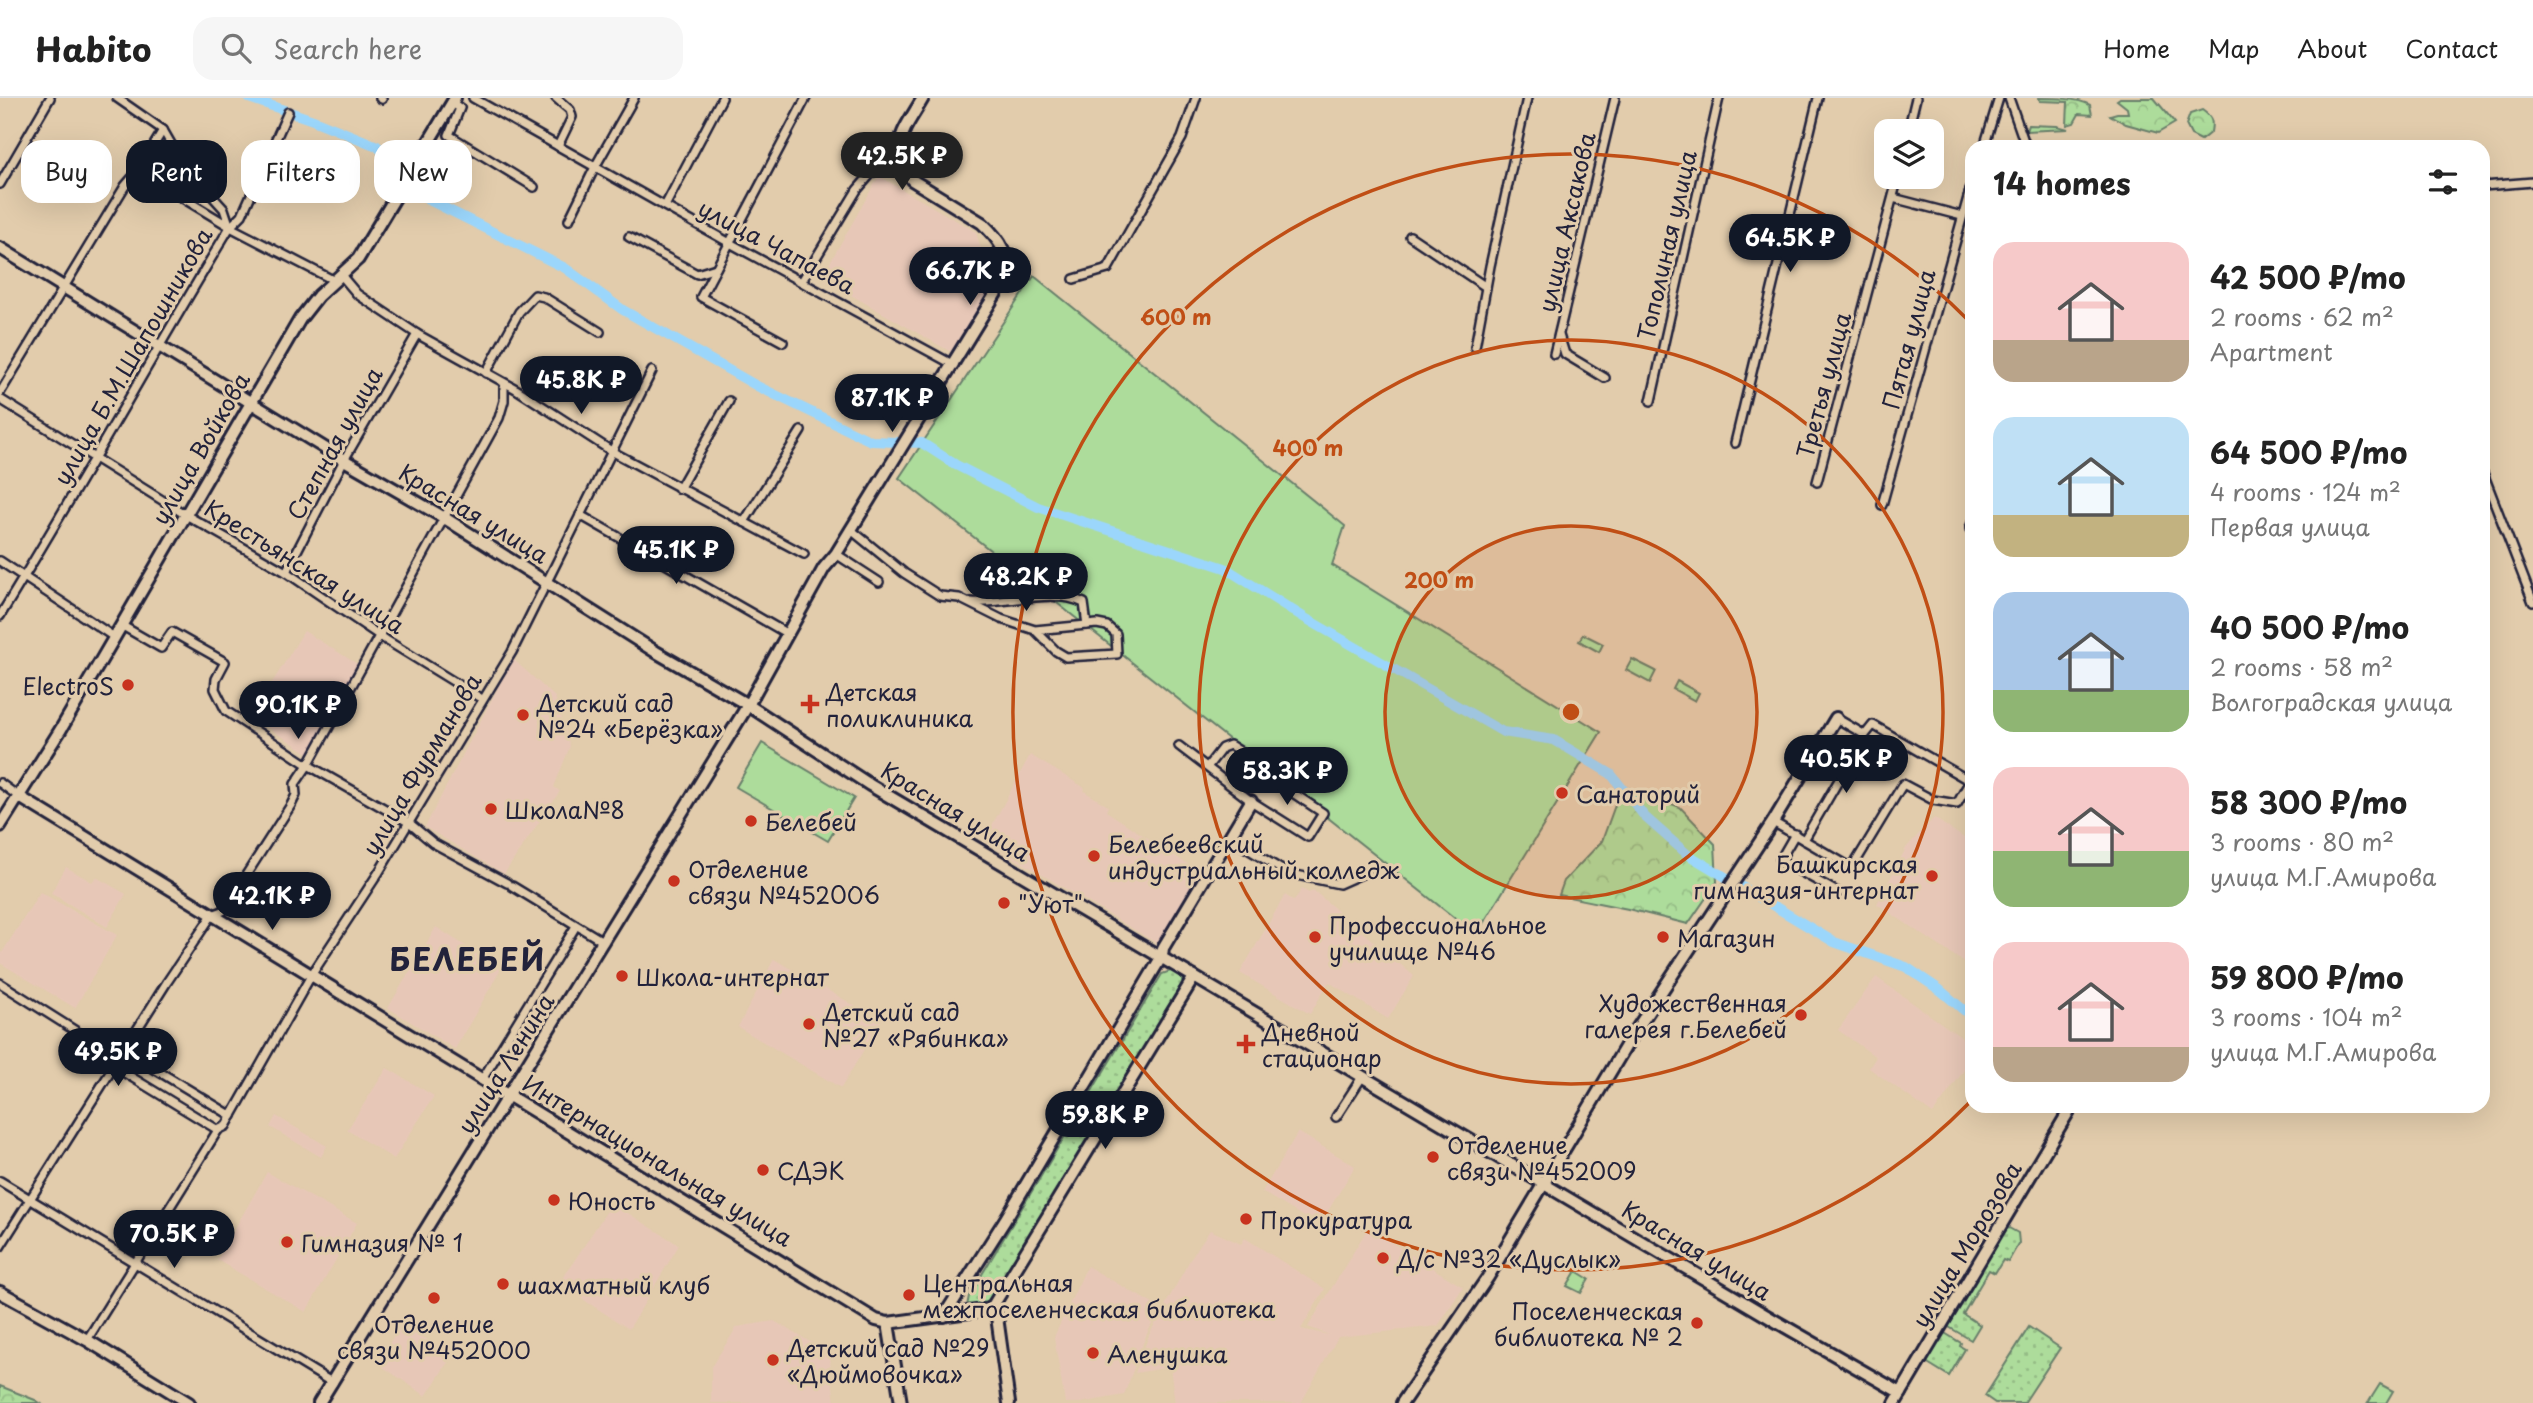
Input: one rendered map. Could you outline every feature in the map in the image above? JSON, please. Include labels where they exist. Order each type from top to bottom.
[{"type":"street","points":[[0,184],[50,98]]},
{"type":"street","points":[[117,98],[163,130],[182,163],[224,209],[230,227]]},
{"type":"street","name":"улица Чапаева","points":[[473,98],[728,242],[954,365]]},
{"type":"street","points":[[556,98],[570,110],[572,117],[558,146]]},
{"type":"street","points":[[569,220],[634,98]]},
{"type":"street","points":[[665,206],[722,98]]},
{"type":"street","points":[[783,342],[701,297],[806,98]]},
{"type":"street","points":[[802,281],[857,190],[899,141],[923,98]]},
{"type":"street","points":[[1074,279],[1108,269],[1182,138],[1196,98]]},
{"type":"street","points":[[1475,347],[1527,98]]},
{"type":"street","name":"улица Аксакова","points":[[1553,354],[1615,98]]},
{"type":"street","name":"Тополиная улица","points":[[1651,401],[1718,98]]},
{"type":"street","points":[[1735,443],[1818,98]]},
{"type":"street","points":[[1911,119],[1916,98]]},
{"type":"street","points":[[1986,140],[1999,98]]},
{"type":"street","points":[[2009,98],[2024,140]]},
{"type":"street","name":"улица Войкова","points":[[0,826],[61,729],[300,319],[318,296],[358,259],[454,100],[460,108],[449,135],[534,187]]},
{"type":"street","name":"улица Б.М.Шапошникова","points":[[0,616],[230,227],[242,215],[288,112]]},
{"type":"street","points":[[157,140],[163,130]]},
{"type":"street","name":"улица Ленина","points":[[319,1403],[748,705],[824,568],[836,554],[1004,280],[1006,253],[1001,243],[982,223],[912,180],[900,158],[899,141]]},
{"type":"street","points":[[2490,185],[2533,182]]},
{"type":"street","points":[[0,393],[126,185]]},
{"type":"street","name":"Третья улица","points":[[1817,482],[1896,189]]},
{"type":"street","points":[[1894,198],[1962,216]]},
{"type":"street","points":[[190,203],[230,227],[338,278],[417,334],[516,389],[613,452],[804,554]]},
{"type":"street","name":"Пятая улица","points":[[1882,505],[1965,206]]},
{"type":"street","points":[[1410,236],[1486,286]]},
{"type":"street","points":[[629,237],[697,274],[716,268]]},
{"type":"street","name":"Красная улица","points":[[0,248],[344,460],[547,581],[656,652],[748,705],[870,785],[1163,956],[1777,1322],[1898,1398]]},
{"type":"street","points":[[486,373],[519,312],[534,295],[544,297],[600,332]]},
{"type":"street","name":"Степная улица","points":[[286,572],[344,460],[417,334]]},
{"type":"street","points":[[1559,334],[1565,354],[1605,378]]},
{"type":"street","name":"улица Фурманова","points":[[87,1340],[218,1130],[226,1126],[312,974],[379,872],[512,652],[652,371]]},
{"type":"street","points":[[0,1247],[167,982],[212,915],[223,911],[294,800],[295,784],[380,636],[499,418],[504,401],[504,384]]},
{"type":"street","name":"Крестьянская улица","points":[[0,399],[94,460],[286,572],[380,636],[482,699]]},
{"type":"street","points":[[679,489],[729,401]]},
{"type":"street","points":[[744,522],[802,431]]},
{"type":"street","points":[[2490,491],[2533,602]]},
{"type":"street","points":[[580,515],[786,633]]},
{"type":"street","points":[[850,529],[905,573],[940,596],[967,602],[990,603],[1055,596],[1072,597],[1084,603],[1087,625]]},
{"type":"street","points":[[836,554],[879,582]]},
{"type":"street","points":[[0,561],[114,637]]},
{"type":"street","points":[[967,602],[1001,619],[1035,630],[1097,624],[1107,626],[1116,634],[1117,654],[1066,657],[1035,630]]},
{"type":"street","points":[[121,625],[161,648],[172,632],[225,663],[216,679],[215,689],[226,711],[308,765],[408,822],[433,843],[510,885],[604,942]]},
{"type":"street","points":[[1402,1403],[1471,1304],[1545,1185],[1627,1044],[1773,822],[1836,718],[1865,735]]},
{"type":"street","points":[[1804,839],[1873,725],[1965,777]]},
{"type":"street","points":[[1179,746],[1251,801],[1308,837],[1323,813],[1281,785],[1284,779],[1230,746],[1222,748],[1208,766]]},
{"type":"street","name":"Интернациональная улица","points":[[0,783],[876,1320],[888,1323]]},
{"type":"street","points":[[1773,822],[1852,868],[1903,784],[1933,800],[1956,804],[1965,790]]},
{"type":"street","points":[[944,1316],[994,1238],[1163,956],[1163,948],[1251,801]]},
{"type":"street","points":[[1795,834],[1780,860],[1839,893]]},
{"type":"street","points":[[1228,837],[1287,873],[1339,884],[1366,872]]},
{"type":"street","points":[[483,1078],[576,926]]},
{"type":"street","points":[[901,1403],[888,1323],[991,1309],[1195,977]]},
{"type":"street","points":[[0,983],[120,1059]]},
{"type":"street","points":[[125,1051],[232,1116]]},
{"type":"street","points":[[115,1067],[218,1130]]},
{"type":"street","points":[[1336,1117],[1362,1077]]},
{"type":"street","name":"улица Морозова","points":[[1898,1398],[2069,1113]]},
{"type":"street","points":[[0,1181],[333,1382]]},
{"type":"street","points":[[0,1292],[87,1340],[189,1403]]},
{"type":"street","points":[[991,1309],[997,1317],[1009,1403]]},
{"type":"shaded area","points":[[879,176],[976,232],[992,287],[951,352],[821,278]]},
{"type":"shaded area","points":[[304,631],[359,665],[308,753],[251,717]]},
{"type":"shaded area","name":"Школа№8","points":[[513,659],[555,697],[570,746],[554,787],[560,791],[504,874],[425,827]]},
{"type":"shaded area","name":"Белебеевский индустриальный колледж","points":[[1030,755],[1085,788],[1084,791],[1108,806],[1106,811],[1201,873],[1158,944],[984,840]]},
{"type":"shaded area","name":"Башкирская гимназия-интернат","points":[[1934,818],[1965,838],[1965,963],[1877,904],[1906,848]]},
{"type":"shaded area","points":[[66,867],[92,882],[96,877],[126,894],[107,927],[51,893]]},
{"type":"shaded area","name":"Профессиональное училище №46","points":[[1302,889],[1309,893],[1313,890],[1414,976],[1388,1019],[1329,982],[1310,1014],[1240,973],[1285,895],[1294,901]]},
{"type":"shaded area","points":[[40,892],[117,935],[75,1008],[0,963],[0,956]]},
{"type":"shaded area","points":[[436,927],[501,969],[455,1049],[388,1008]]},
{"type":"shaded area","name":"Детский сад №27 «Рябинка»","points":[[774,959],[881,1021],[841,1088],[738,1027]]},
{"type":"shaded area","points":[[1876,977],[1965,1040],[1965,1069],[1933,1114],[1869,1068],[1876,1057],[1838,1030]]},
{"type":"shaded area","points":[[387,1068],[434,1096],[394,1159],[347,1130]]},
{"type":"shaded area","points":[[276,1116],[327,1146],[321,1157],[270,1127]]},
{"type":"shaded area","points":[[1298,1132],[1355,1166],[1319,1226],[1262,1192]]},
{"type":"shaded area","name":"Гимназия № 1","points":[[267,1172],[357,1223],[306,1312],[217,1260]]},
{"type":"shaded area","points":[[612,1203],[679,1245],[629,1329],[559,1284]]},
{"type":"shaded area","points":[[1368,1228],[1463,1287],[1438,1326],[1338,1337],[1301,1403],[1175,1403],[1170,1367],[1135,1373],[1149,1335],[1192,1256],[1210,1230],[1241,1244],[1245,1238],[1325,1289],[1301,1329],[1329,1335],[1308,1327]]},
{"type":"shaded area","points":[[1087,1266],[1160,1308],[1145,1338],[1124,1395],[1065,1403],[1054,1337]]},
{"type":"shaded area","name":"Детский сад №29 «Дюймовочка»","points":[[774,1321],[829,1353],[835,1403],[711,1403],[711,1367],[737,1327]]},
{"type":"shaded area","points":[[402,1323],[452,1356],[426,1396],[377,1363]]},
{"type":"green space","points":[[2039,98],[2079,101],[2090,105],[2092,115],[2079,114],[2074,123],[2067,125],[2068,102],[2040,101]]},
{"type":"green space","points":[[2154,98],[2175,123],[2158,133],[2126,124],[2110,115],[2128,113],[2127,108],[2117,100]]},
{"type":"green space","points":[[2202,110],[2210,117],[2212,125],[2211,132],[2201,140],[2191,135],[2186,125],[2190,114]]},
{"type":"green space","points":[[2028,125],[2057,126],[2068,129],[2026,131]]},
{"type":"green space","points":[[1034,276],[1345,526],[1332,565],[1601,732],[1476,935],[899,478]]},
{"type":"green space","points":[[1583,634],[1603,644],[1599,652],[1579,641]]},
{"type":"green space","points":[[1632,659],[1656,671],[1650,683],[1626,670]]},
{"type":"green space","points":[[1677,681],[1699,693],[1695,701],[1673,689]]},
{"type":"green space","points":[[762,743],[854,798],[828,841],[736,787]]},
{"type":"green space","points":[[1622,786],[1680,807],[1715,844],[1717,882],[1688,924],[1559,895],[1564,881],[1602,841]]},
{"type":"green space","points":[[1173,970],[1182,975],[1182,985],[987,1307],[975,1312],[967,1306],[969,1296],[1162,974]]},
{"type":"green space","points":[[2009,1228],[2018,1233],[2019,1243],[2008,1262],[2003,1260],[1995,1273],[1989,1270],[1963,1314],[1980,1325],[1971,1340],[1947,1326],[2004,1230]]},
{"type":"green space","points":[[1576,1271],[1589,1279],[1581,1293],[1567,1286]]},
{"type":"green space","points":[[2029,1327],[2060,1348],[2024,1403],[1995,1403],[1985,1396]]},
{"type":"green space","points":[[1943,1332],[1961,1343],[1960,1346],[1965,1349],[1949,1376],[1926,1362]]},
{"type":"green space","points":[[2380,1384],[2393,1391],[2386,1403],[2368,1403]]},
{"type":"green space","points":[[0,1386],[35,1400],[40,1403],[0,1403]]},
{"type":"waterway","points":[[249,98],[377,146],[429,200],[565,268],[623,310],[757,386],[871,441],[922,443],[956,465],[1038,507],[1225,568],[1305,618],[1503,732],[1554,740],[1611,774],[1645,817],[1687,854],[1834,942],[1906,967],[1965,1011]]},
{"type":"place","name":"ElectroS","points":[[128,685]]},
{"type":"place","name":"Детская поликлиника","points":[[810,704]]},
{"type":"place","name":"Детский сад №24 «Берёзка»","points":[[523,715]]},
{"type":"place","name":"Санаторий","points":[[1562,793]]},
{"type":"place","name":"Школа№8","points":[[491,809]]},
{"type":"place","name":"Белебей","points":[[751,821]]},
{"type":"place","name":"Белебеевский индустриальный колледж","points":[[1094,856]]},
{"type":"place","name":"Башкирская гимназия-интернат","points":[[1932,876]]},
{"type":"place","name":"Отделение связи №452006","points":[[674,881]]},
{"type":"place","name":"\"Уют\"","points":[[1004,903]]},
{"type":"place","name":"Профессиональное училище №46","points":[[1315,937]]},
{"type":"place","name":"Магазин","points":[[1663,937]]},
{"type":"place","name":"Школа-интернат","points":[[622,976]]},
{"type":"place","name":"Художественная галерея г.Белебей","points":[[1801,1015]]},
{"type":"place","name":"Детский сад №27 «Рябинка»","points":[[809,1024]]},
{"type":"place","name":"Дневной стационар","points":[[1246,1044]]},
{"type":"place","name":"Отделение связи №452009","points":[[1433,1157]]},
{"type":"place","name":"СДЭК","points":[[763,1170]]},
{"type":"place","name":"Юность","points":[[554,1200]]},
{"type":"place","name":"Прокуратура","points":[[1246,1219]]},
{"type":"place","name":"Гимназия № 1","points":[[287,1242]]},
{"type":"place","name":"Д/с №32 «Дуслык»","points":[[1383,1258]]},
{"type":"place","name":"шахматный клуб","points":[[503,1284]]},
{"type":"place","name":"Центральная межпоселенческая библиотека","points":[[909,1295]]},
{"type":"place","name":"Отделение связи №452000","points":[[434,1298]]},
{"type":"place","name":"Поселенческая библиотека № 2","points":[[1697,1323]]},
{"type":"place","name":"Аленушка","points":[[1093,1353]]},
{"type":"place","name":"Детский сад №29 «Дюймовочка»","points":[[773,1360]]},
{"type":"district","name":"БЕЛЕБЕЙ","points":[[468,958]]}]
